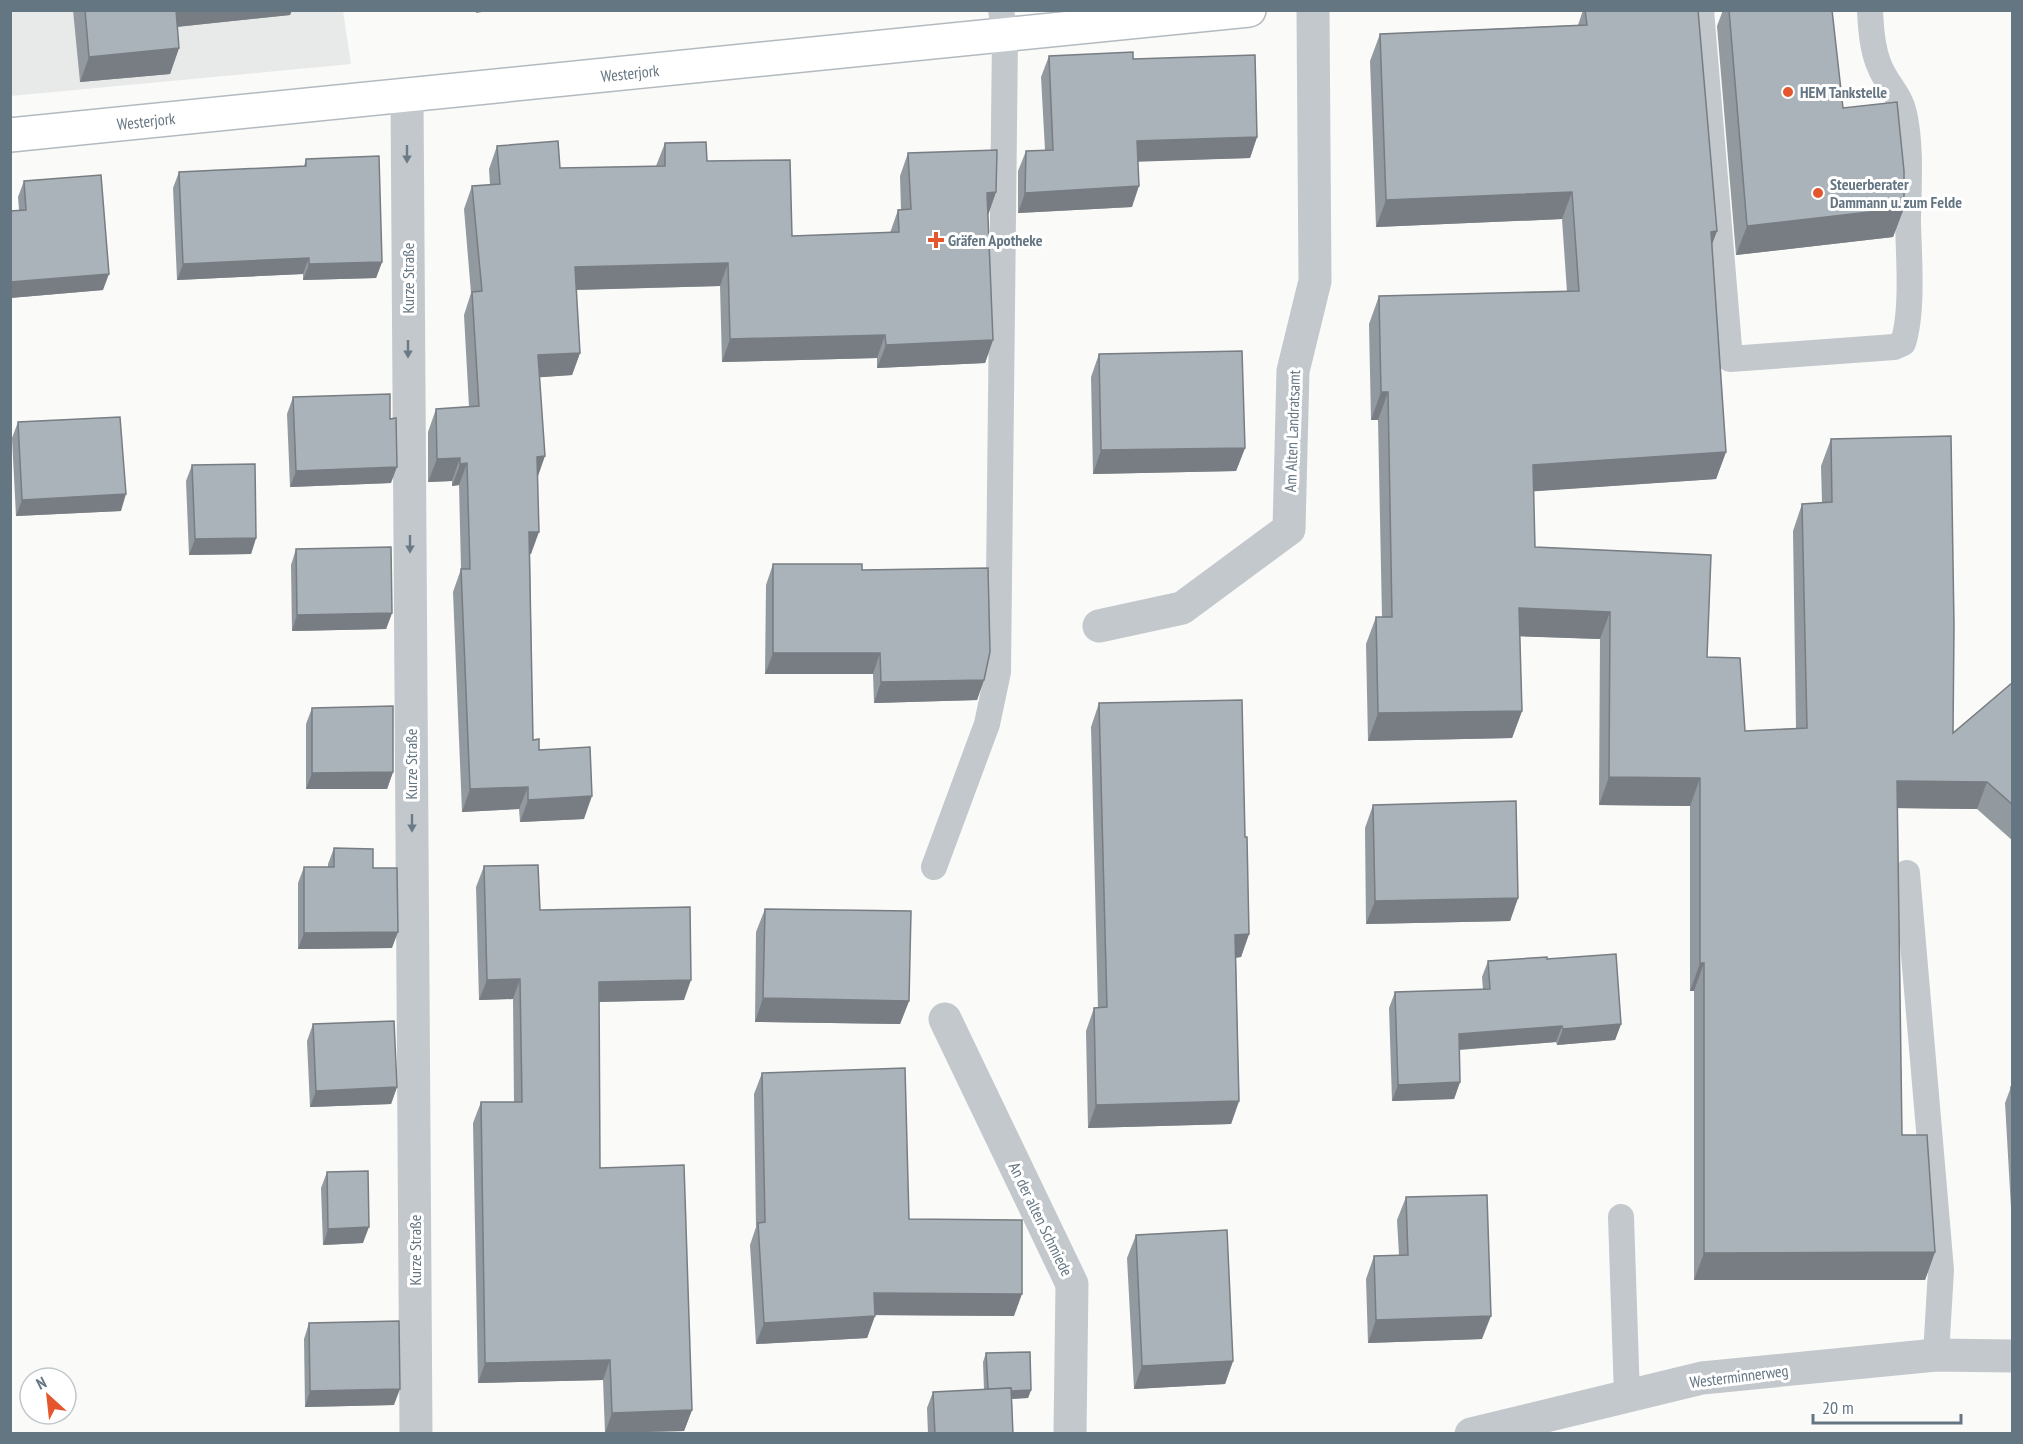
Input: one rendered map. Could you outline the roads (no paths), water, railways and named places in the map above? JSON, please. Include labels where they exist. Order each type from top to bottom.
[{"type":"main road","name":"Westerjork","points":[[10,135],[407,95],[1003,23],[1249,10]]},
{"type":"street","name":"Am Alten Landratsamt","points":[[1099,626],[1182,608],[1289,529],[1293,371],[1315,281],[1313,10]]},
{"type":"street","name":"Kurze Straße","points":[[407,95],[416,1434]]},
{"type":"street","name":"An der alten Schmiede","points":[[945,1019],[1072,1284],[1070,1434]]},
{"type":"street","name":"Westerminnerweg","points":[[1491,1431],[1702,1378],[1936,1355],[2013,1356]]},
{"type":"lane","points":[[1701,10],[1730,359],[1894,347],[1903,343],[1907,331],[1909,279],[1908,140],[1904,111],[1878,64],[1869,10]]},
{"type":"lane","points":[[934,867],[987,724],[998,672],[1003,23]]},
{"type":"lane","points":[[1907,873],[1941,1270],[1936,1355]]},
{"type":"lane","points":[[1621,1216],[1626,1396]]},
{"type":"place","name":"HEM Tankstelle","points":[[1788,92]]},
{"type":"place","name":"Steuerberater Dammann u. zum Felde","points":[[1818,193]]},
{"type":"place","name":"Gräfen Apotheke","points":[[936,240]]}]
